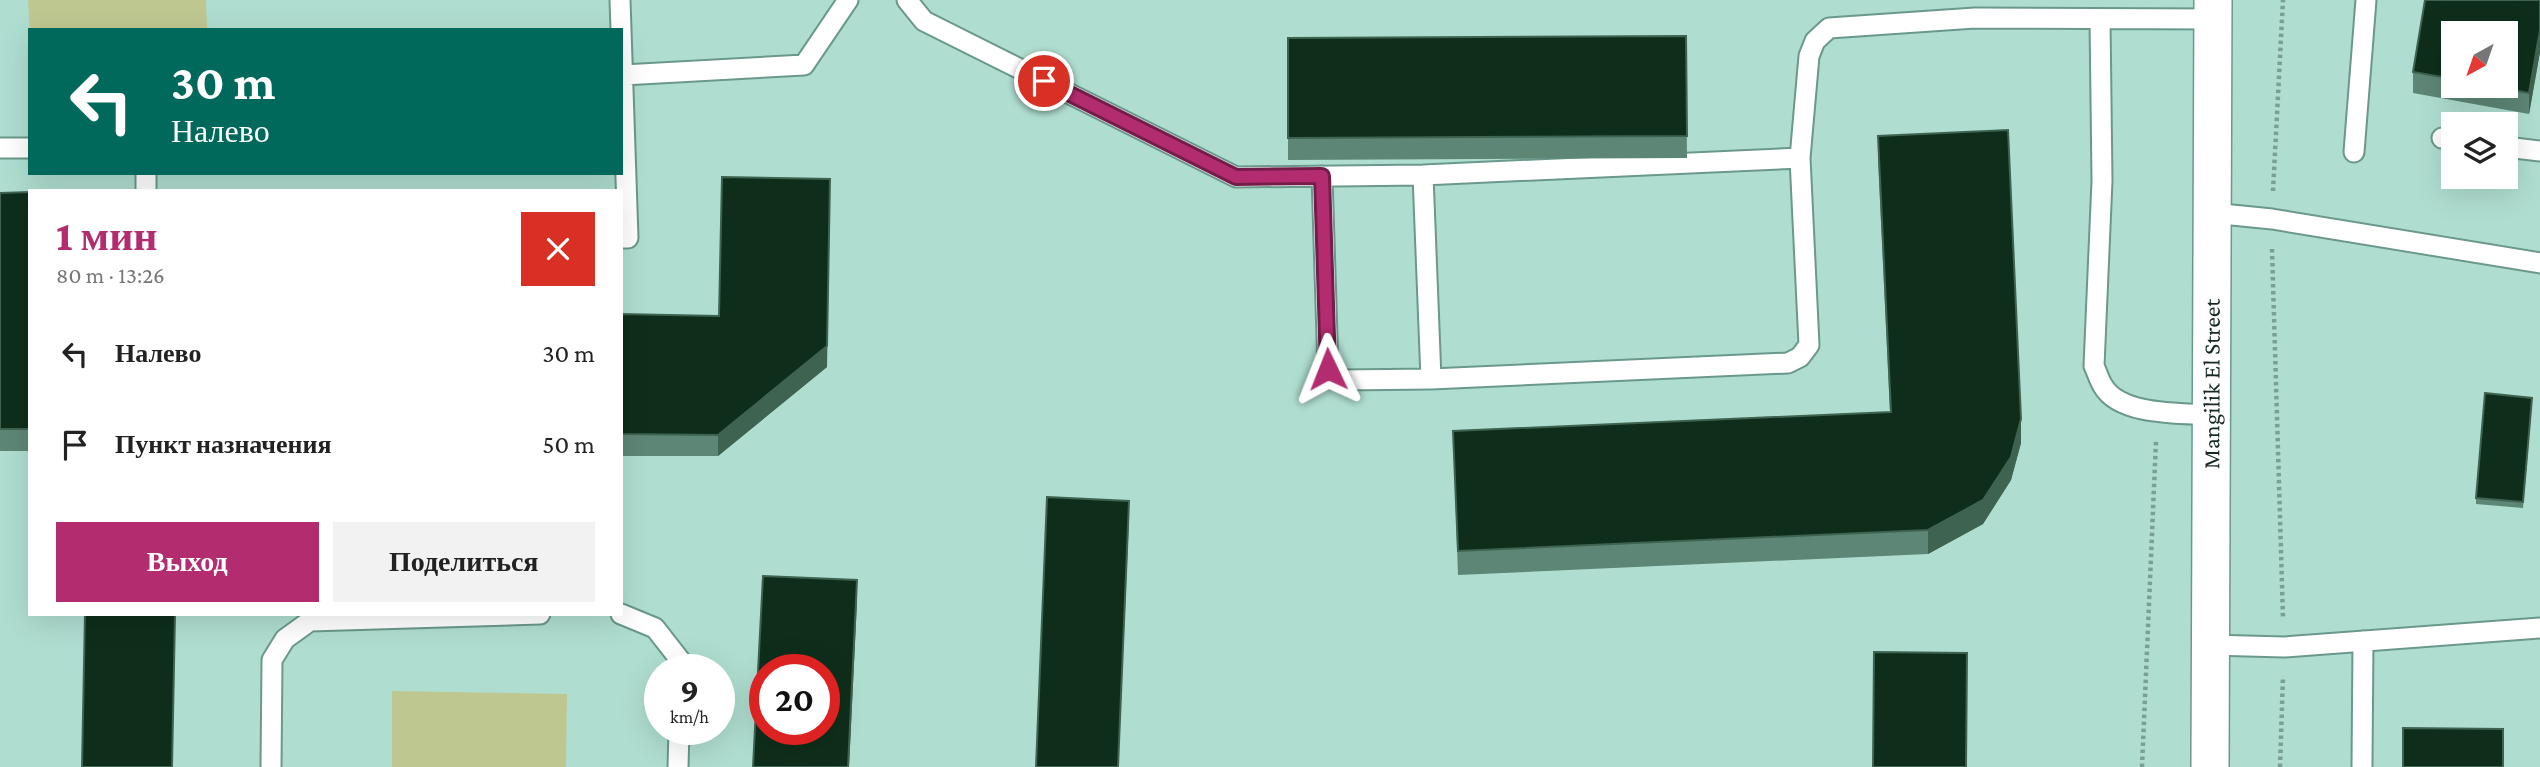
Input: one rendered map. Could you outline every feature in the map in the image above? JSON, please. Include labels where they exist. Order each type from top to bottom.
[{"type":"street","name":"Mangilik El Street","points":[[2210,767],[2213,10]]},
{"type":"lane","points":[[621,0],[622,28]]},
{"type":"lane","points":[[623,238],[628,238],[623,75],[804,65],[848,0]]},
{"type":"lane","points":[[907,0],[924,21],[1236,177],[1423,175],[1800,158]]},
{"type":"lane","points":[[2354,152],[2366,0]]},
{"type":"lane","points":[[1322,176],[1328,369],[1333,376],[1341,380],[1431,379],[1788,363],[1800,357],[1809,345],[1800,158],[1809,57],[1815,41],[1829,28],[1975,18],[2101,19],[2213,10]]},
{"type":"lane","points":[[2101,19],[2102,181],[2094,366],[2104,388],[2118,401],[2157,412],[2212,415]]},
{"type":"lane","points":[[0,148],[28,148]]},
{"type":"lane","points":[[2518,148],[2540,151]]},
{"type":"lane","points":[[1423,175],[1431,379]]},
{"type":"lane","points":[[2212,214],[2272,219],[2540,263]]},
{"type":"lane","points":[[623,615],[655,628],[675,654]]},
{"type":"lane","points":[[271,767],[272,660],[285,639],[310,621],[474,616]]},
{"type":"lane","points":[[2210,645],[2284,647],[2540,628]]},
{"type":"lane","points":[[2362,767],[2363,641]]},
{"type":"lane","points":[[678,767],[679,745]]},
{"type":"path","points":[[2280,767],[2284,647],[2272,219],[2283,0]]},
{"type":"path","points":[[2143,767],[2157,412]]},
{"type":"green space","points":[[28,0],[206,0],[207,28],[30,28]]},
{"type":"green space","points":[[392,691],[567,694],[566,767],[392,767]]},
{"type":"building","points":[[2425,0],[2540,0],[2540,30],[2529,93],[2518,91],[2518,21],[2441,21],[2441,77],[2413,72]]},
{"type":"building","points":[[1686,36],[1687,136],[1288,138],[1288,38]]},
{"type":"building","points":[[2008,130],[2021,419],[2011,457],[1983,500],[1928,530],[1458,551],[1453,431],[1891,412],[1878,136]]},
{"type":"building","points":[[722,177],[830,179],[827,346],[718,435],[623,434],[623,314],[719,316]]},
{"type":"building","points":[[28,192],[28,429],[0,429],[0,193]]},
{"type":"building","points":[[2485,393],[2532,398],[2523,502],[2476,498]]},
{"type":"building","points":[[1047,497],[1129,501],[1118,767],[1036,767]]},
{"type":"building","points":[[763,576],[857,580],[848,767],[753,767],[754,745],[840,745],[840,654],[759,654]]},
{"type":"building","points":[[85,616],[175,616],[172,767],[82,767]]},
{"type":"building","points":[[1874,652],[1967,653],[1966,767],[1873,767]]},
{"type":"building","points":[[2403,728],[2503,729],[2503,767],[2403,767]]},
{"type":"route","points":[[1044,81],[1236,177],[1322,176],[1328,369]]}]
